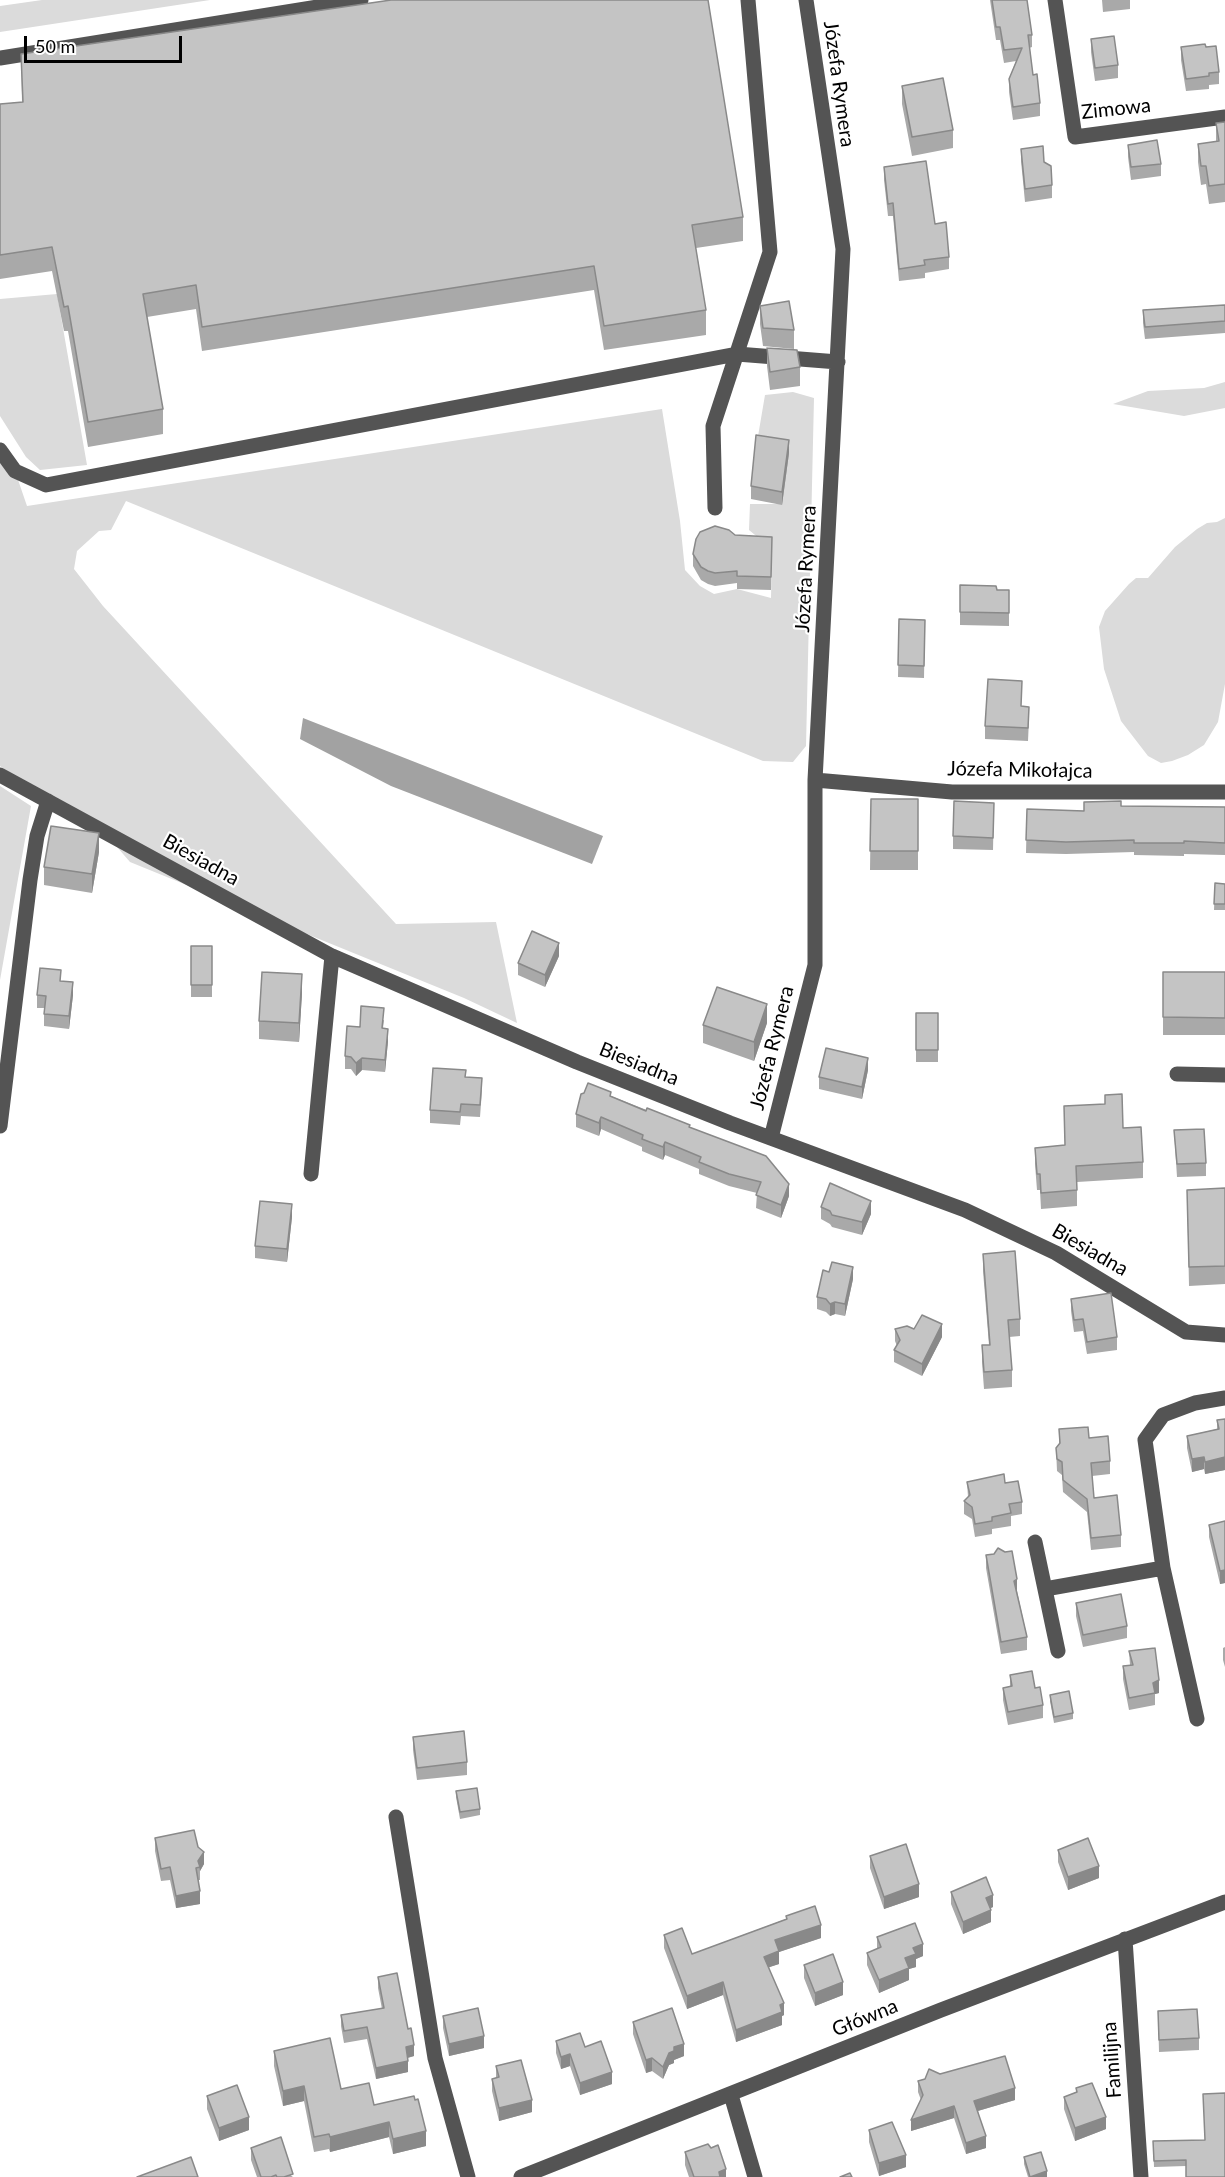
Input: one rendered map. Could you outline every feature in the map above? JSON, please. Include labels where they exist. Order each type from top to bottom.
[{"type":"street","points":[[0,58],[361,0]]},
{"type":"street","points":[[715,508],[713,426],[770,252],[748,0]]},
{"type":"street","name":"Józefa Rymera","points":[[771,1138],[815,966],[815,780],[843,249],[806,0]]},
{"type":"street","name":"Zimowa","points":[[1055,0],[1075,137],[1225,117]]},
{"type":"street","points":[[0,450],[15,471],[46,485],[737,354],[838,362]]},
{"type":"street","name":"Biesiadna","points":[[0,775],[332,956],[577,1062],[771,1138],[965,1210],[1056,1253],[1186,1332],[1225,1335]]},
{"type":"street","name":"Józefa Mikołajca","points":[[815,780],[952,792],[1225,792]]},
{"type":"street","points":[[0,1126],[30,880],[37,836],[48,801]]},
{"type":"street","points":[[311,1174],[332,956]]},
{"type":"street","points":[[1177,1074],[1225,1075]]},
{"type":"street","points":[[1197,1719],[1163,1569],[1145,1440],[1163,1415],[1195,1403],[1225,1398]]},
{"type":"street","points":[[1035,1542],[1058,1651]]},
{"type":"street","points":[[1045,1589],[1163,1569]]},
{"type":"street","points":[[396,1817],[435,2058],[468,2177]]},
{"type":"street","name":"Główna","points":[[521,2177],[941,2010],[1225,1902]]},
{"type":"street","name":"Familijna","points":[[1125,1939],[1141,2177]]},
{"type":"street","points":[[731,2095],[755,2177]]},
{"type":"shaded area","points":[[42,0],[210,0],[0,32],[0,6]]},
{"type":"shaded area","points":[[57,294],[87,465],[40,470],[26,457],[0,416],[0,299]]},
{"type":"shaded area","points":[[1225,382],[1225,408],[1184,416],[1113,404],[1148,391],[1204,388]]},
{"type":"shaded area","points":[[793,392],[814,398],[806,746],[793,762],[763,761],[126,501],[111,530],[99,531],[77,551],[74,569],[103,606],[396,924],[496,922],[517,1023],[464,998],[130,862],[117,847],[0,766],[0,455],[15,471],[27,506],[662,409],[680,521],[685,570],[700,586],[714,594],[737,589],[771,598],[772,549],[749,530],[750,504],[782,504],[756,448],[765,395]]},
{"type":"shaded area","points":[[1225,518],[1225,684],[1218,722],[1204,745],[1188,755],[1161,763],[1148,756],[1121,721],[1104,669],[1099,627],[1105,611],[1129,584],[1136,578],[1148,578],[1175,547],[1197,529],[1207,523]]},
{"type":"shaded area","points":[[303,718],[603,836],[592,864],[391,786],[300,739]]},
{"type":"shaded area","points":[[0,786],[31,806],[0,980]]},
{"type":"building","points":[[391,0],[708,0],[743,217],[692,225],[706,310],[604,326],[594,266],[202,327],[196,285],[143,294],[163,409],[88,422],[68,306],[64,307],[52,247],[0,255],[0,104],[23,102],[21,54]]},
{"type":"building","points":[[992,0],[1027,0],[1032,35],[1028,35],[1033,75],[1037,74],[1040,103],[1013,107],[1009,79],[1022,48],[1004,50],[1000,27],[996,27]]},
{"type":"building","points":[[1114,36],[1118,65],[1095,68],[1091,39]]},
{"type":"building","points":[[1205,44],[1206,47],[1216,46],[1219,72],[1209,73],[1209,76],[1186,79],[1181,47]]},
{"type":"building","points":[[943,78],[953,130],[912,137],[902,86]]},
{"type":"building","points":[[1225,122],[1225,184],[1209,186],[1206,166],[1201,166],[1198,144],[1219,141],[1216,123]]},
{"type":"building","points":[[1157,140],[1161,164],[1131,167],[1128,145]]},
{"type":"building","points":[[1043,146],[1044,162],[1051,166],[1052,185],[1025,189],[1021,149]]},
{"type":"building","points":[[926,161],[935,224],[946,222],[949,257],[924,260],[925,265],[899,269],[893,203],[888,204],[884,167]]},
{"type":"building","points":[[789,301],[794,330],[763,328],[760,306]]},
{"type":"building","points":[[1225,305],[1225,321],[1145,327],[1143,310]]},
{"type":"building","points":[[767,348],[797,350],[800,367],[770,372]]},
{"type":"building","points":[[756,435],[789,440],[782,492],[751,486]]},
{"type":"building","points":[[715,526],[729,530],[735,535],[772,537],[771,577],[737,576],[737,571],[715,573],[701,567],[693,554],[696,539],[700,532]]},
{"type":"building","points":[[960,585],[996,586],[997,590],[1009,590],[1009,613],[960,612]]},
{"type":"building","points":[[899,619],[925,620],[924,666],[898,665]]},
{"type":"building","points":[[988,679],[1022,681],[1021,706],[1029,707],[1028,728],[985,726]]},
{"type":"building","points":[[871,799],[918,799],[918,851],[870,851]]},
{"type":"building","points":[[954,801],[994,803],[993,838],[953,836]]},
{"type":"building","points":[[1121,801],[1121,806],[1225,807],[1225,843],[1026,840],[1027,809],[1084,811],[1084,802]]},
{"type":"building","points":[[51,826],[99,833],[92,874],[44,867]]},
{"type":"building","points":[[1215,883],[1225,884],[1225,904],[1214,904]]},
{"type":"building","points":[[532,931],[559,943],[545,975],[518,963]]},
{"type":"building","points":[[191,946],[212,946],[212,985],[191,985]]},
{"type":"building","points":[[40,968],[61,970],[60,981],[73,982],[69,1016],[44,1014],[46,996],[37,995]]},
{"type":"building","points":[[262,972],[302,974],[299,1023],[259,1021]]},
{"type":"building","points":[[1163,972],[1225,972],[1225,1018],[1163,1017]]},
{"type":"building","points":[[717,987],[767,1004],[754,1042],[703,1025]]},
{"type":"building","points":[[361,1006],[384,1008],[382,1028],[388,1029],[385,1060],[362,1058],[356,1063],[351,1057],[345,1056],[347,1026],[360,1027]]},
{"type":"building","points":[[916,1013],[938,1013],[938,1050],[916,1050]]},
{"type":"building","points":[[826,1048],[868,1058],[862,1087],[819,1077]]},
{"type":"building","points":[[433,1068],[466,1070],[465,1077],[482,1078],[480,1105],[461,1104],[460,1112],[430,1110]]},
{"type":"building","points":[[588,1083],[611,1092],[610,1096],[646,1111],[647,1108],[690,1125],[689,1127],[766,1156],[789,1184],[781,1205],[756,1195],[761,1182],[729,1174],[699,1162],[701,1157],[665,1142],[663,1147],[642,1139],[643,1135],[601,1117],[599,1123],[576,1114],[581,1094],[584,1093]]},
{"type":"building","points":[[1122,1094],[1123,1128],[1141,1127],[1143,1162],[1076,1166],[1077,1190],[1041,1193],[1035,1148],[1065,1145],[1064,1106],[1105,1104],[1105,1095]]},
{"type":"building","points":[[1204,1129],[1206,1163],[1177,1164],[1174,1130]]},
{"type":"building","points":[[830,1183],[871,1201],[862,1222],[832,1215],[830,1211],[821,1207]]},
{"type":"building","points":[[1225,1188],[1225,1266],[1189,1267],[1187,1190]]},
{"type":"building","points":[[260,1201],[292,1204],[287,1249],[255,1246]]},
{"type":"building","points":[[1015,1251],[1020,1319],[1008,1320],[1012,1370],[984,1372],[982,1345],[990,1345],[983,1254]]},
{"type":"building","points":[[832,1262],[853,1267],[845,1304],[835,1302],[830,1304],[826,1299],[817,1297],[823,1270],[829,1272]]},
{"type":"building","points":[[1111,1293],[1117,1337],[1087,1342],[1083,1319],[1074,1320],[1071,1299]]},
{"type":"building","points":[[922,1315],[942,1324],[922,1364],[894,1350],[900,1340],[895,1329],[907,1326],[914,1329]]},
{"type":"building","points":[[1225,1419],[1225,1457],[1205,1462],[1204,1457],[1192,1459],[1187,1436],[1219,1429],[1217,1420]]},
{"type":"building","points":[[1088,1427],[1089,1438],[1108,1436],[1110,1461],[1091,1463],[1094,1498],[1117,1495],[1121,1535],[1091,1538],[1087,1499],[1063,1480],[1062,1462],[1057,1459],[1056,1448],[1060,1443],[1059,1429]]},
{"type":"building","points":[[1004,1474],[1005,1483],[1018,1481],[1022,1502],[1009,1504],[1011,1513],[992,1517],[992,1521],[975,1524],[972,1507],[964,1501],[970,1495],[967,1482]]},
{"type":"building","points":[[1225,1521],[1225,1570],[1220,1571],[1209,1525]]},
{"type":"building","points":[[998,1548],[1005,1552],[1012,1551],[1017,1579],[1014,1581],[1027,1637],[1001,1642],[986,1555],[994,1554]]},
{"type":"building","points":[[1121,1594],[1127,1626],[1083,1635],[1076,1603]]},
{"type":"building","points":[[1155,1648],[1159,1680],[1153,1683],[1155,1693],[1129,1698],[1123,1666],[1133,1665],[1129,1651]]},
{"type":"building","points":[[1032,1671],[1035,1688],[1040,1687],[1043,1705],[1008,1712],[1003,1688],[1012,1686],[1010,1675]]},
{"type":"building","points":[[1069,1691],[1073,1713],[1054,1717],[1050,1695]]},
{"type":"building","points":[[464,1731],[467,1762],[417,1768],[413,1737]]},
{"type":"building","points":[[477,1788],[480,1809],[460,1812],[456,1791]]},
{"type":"building","points":[[194,1830],[198,1847],[204,1852],[198,1861],[200,1867],[196,1868],[200,1891],[176,1896],[170,1867],[161,1869],[155,1838]]},
{"type":"building","points":[[1088,1838],[1099,1866],[1068,1877],[1058,1850]]},
{"type":"building","points":[[906,1844],[919,1884],[884,1897],[870,1856]]},
{"type":"building","points":[[986,1877],[993,1895],[986,1898],[991,1910],[963,1922],[951,1892]]},
{"type":"building","points":[[815,1906],[821,1925],[775,1940],[779,1951],[764,1957],[784,2003],[780,2005],[782,2012],[736,2030],[723,1982],[687,1996],[664,1935],[682,1928],[692,1954],[787,1919],[786,1916]]},
{"type":"building","points":[[915,1923],[923,1944],[913,1948],[916,1954],[905,1958],[909,1968],[879,1980],[867,1953],[881,1947],[877,1937]]},
{"type":"building","points":[[833,1954],[843,1982],[815,1993],[804,1965]]},
{"type":"building","points":[[397,1973],[408,2029],[411,2028],[414,2045],[406,2047],[408,2061],[376,2068],[367,2027],[344,2031],[341,2015],[384,2008],[378,1977]]},
{"type":"building","points":[[478,2008],[484,2036],[449,2044],[443,2016]]},
{"type":"building","points":[[672,2008],[684,2044],[674,2047],[674,2051],[669,2053],[663,2067],[652,2058],[646,2060],[633,2022]]},
{"type":"building","points":[[1197,2009],[1199,2038],[1159,2040],[1158,2011]]},
{"type":"building","points":[[580,2033],[585,2047],[601,2041],[612,2072],[580,2083],[570,2054],[561,2057],[556,2041]]},
{"type":"building","points":[[330,2038],[341,2089],[369,2083],[374,2105],[414,2096],[415,2100],[418,2099],[426,2131],[393,2139],[389,2122],[330,2137],[329,2134],[314,2137],[304,2086],[283,2091],[274,2051]]},
{"type":"building","points":[[1005,2056],[1015,2088],[974,2101],[986,2136],[966,2143],[954,2106],[911,2120],[923,2095],[918,2081],[925,2079],[929,2069],[940,2074]]},
{"type":"building","points":[[521,2060],[532,2100],[499,2108],[492,2079],[499,2077],[496,2066]]},
{"type":"building","points":[[1092,2083],[1106,2117],[1075,2128],[1064,2097],[1077,2092],[1076,2088]]},
{"type":"building","points":[[237,2085],[249,2117],[219,2128],[207,2096]]},
{"type":"building","points":[[1225,2093],[1225,2177],[1186,2177],[1186,2160],[1154,2161],[1153,2141],[1205,2140],[1203,2094]]},
{"type":"building","points":[[892,2122],[906,2155],[879,2163],[869,2130]]},
{"type":"building","points":[[281,2137],[293,2174],[284,2177],[276,2175],[261,2177],[251,2148]]},
{"type":"building","points":[[708,2144],[711,2148],[718,2145],[726,2169],[719,2172],[720,2177],[694,2177],[685,2152]]},
{"type":"building","points":[[1041,2152],[1047,2171],[1030,2177],[1024,2157]]},
{"type":"building","points":[[191,2157],[198,2177],[137,2177]]},
{"type":"building","points":[[850,2173],[852,2177],[840,2177]]}]
